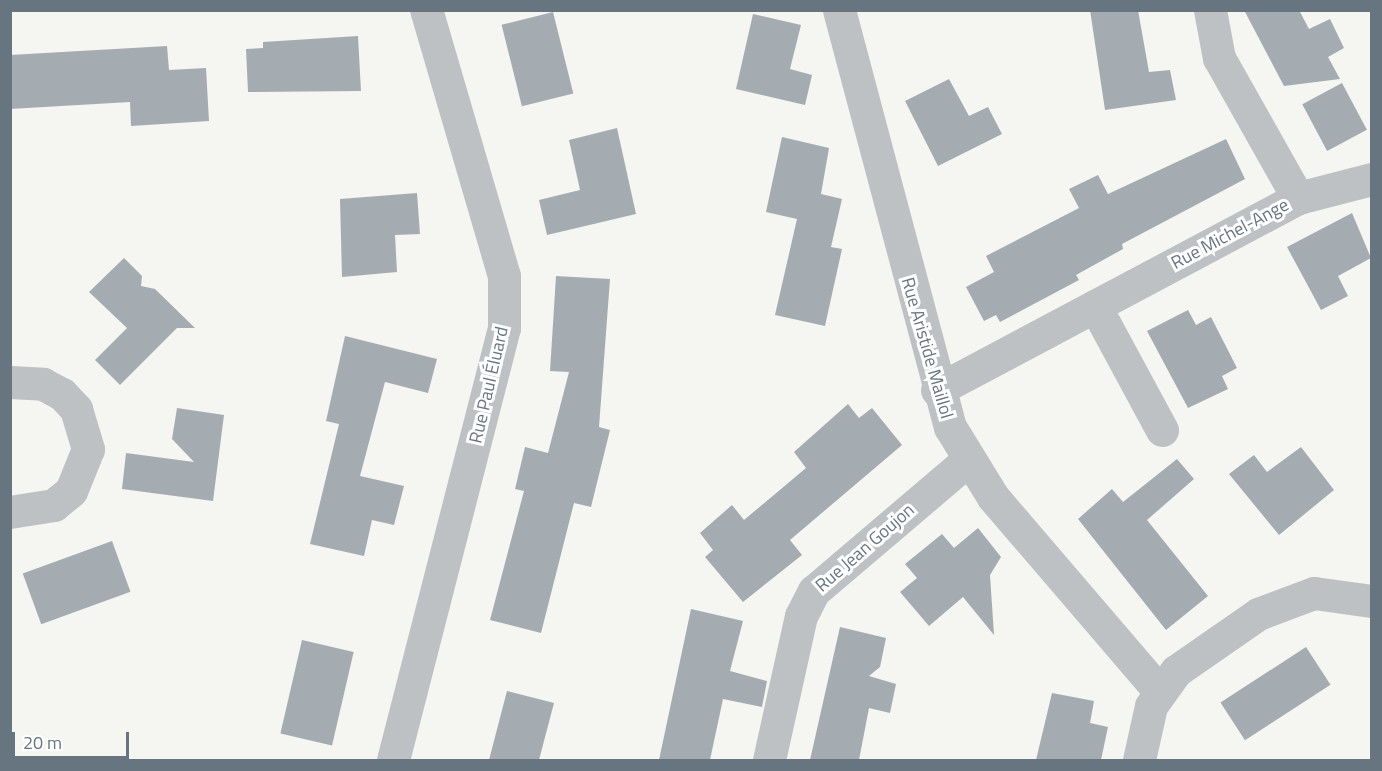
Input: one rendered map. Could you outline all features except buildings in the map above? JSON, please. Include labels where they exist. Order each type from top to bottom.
[{"type":"street","name":"Rue Paul Éluard","points":[[393,760],[504,328],[504,276],[426,10]]},
{"type":"street","name":"Rue Aristide Maillol","points":[[839,10],[937,390],[967,461],[1160,692]]},
{"type":"street","points":[[1210,10],[1219,58],[1298,198]]},
{"type":"street","name":"Rue Michel-Ange","points":[[937,390],[1298,198],[1371,179]]},
{"type":"street","points":[[1095,306],[1162,430]]},
{"type":"street","points":[[10,381],[43,384],[62,394],[76,409],[88,449],[71,490],[54,505],[10,512]]},
{"type":"street","name":"Rue Jean Goujon","points":[[769,760],[807,602],[967,461]]},
{"type":"street","points":[[1139,760],[1150,706],[1176,671],[1258,614],[1314,593],[1371,601]]}]
